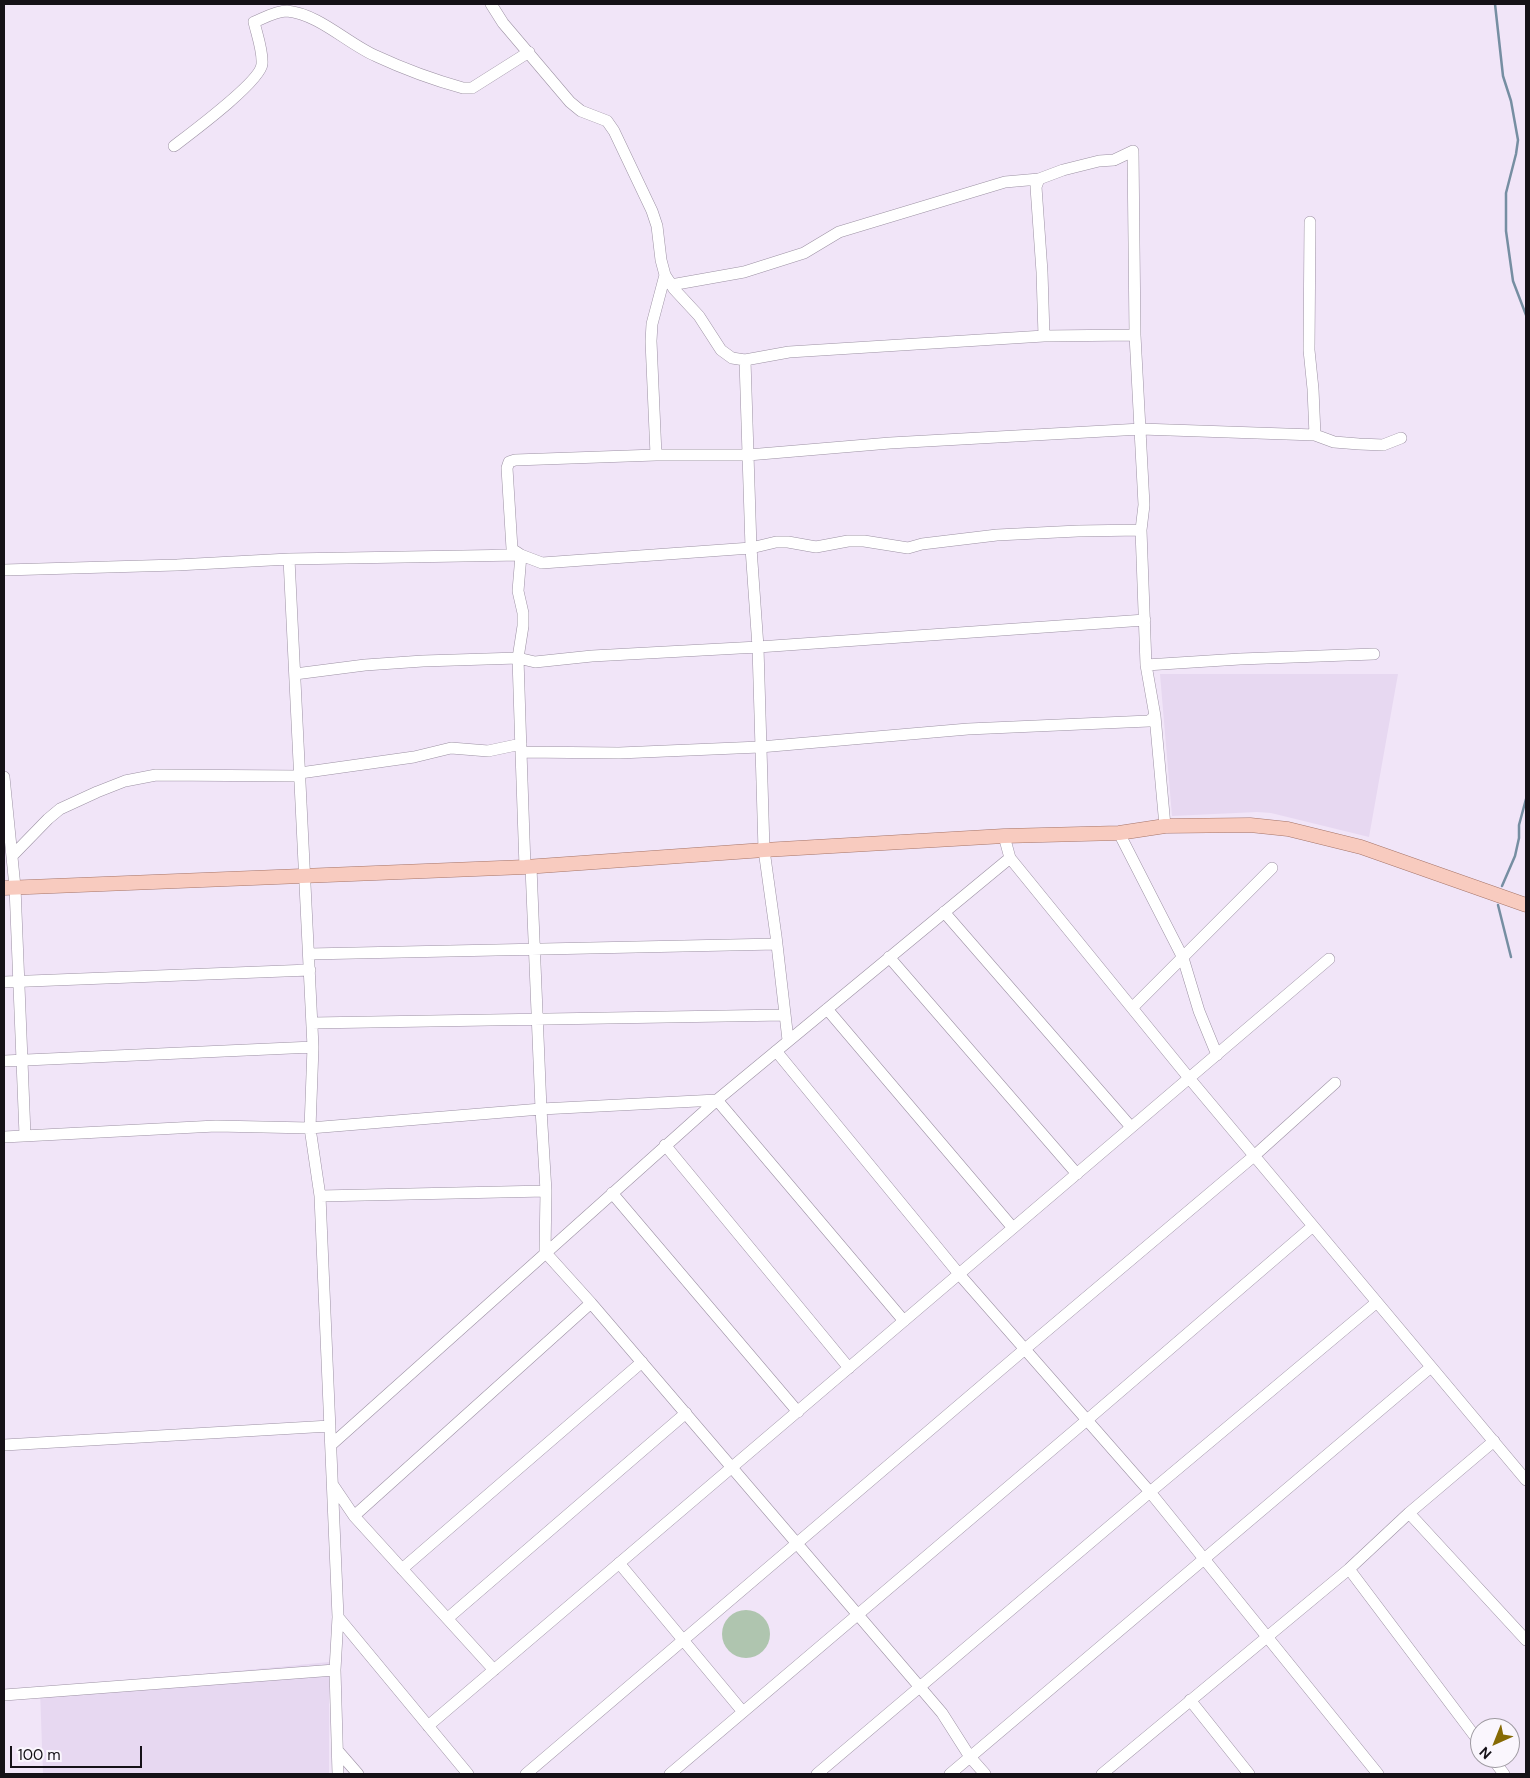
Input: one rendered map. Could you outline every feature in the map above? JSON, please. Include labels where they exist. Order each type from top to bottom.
[{"type":"main road","points":[[9,888],[528,867],[764,850],[1004,836],[1119,833],[1165,826],[1250,825],[1288,829],[1361,847],[1526,905]]},
{"type":"street","points":[[491,4],[503,23],[570,102],[581,111],[607,121],[614,131],[652,211],[657,226],[661,260],[668,280],[699,316],[721,350],[732,358],[745,360],[789,352],[1044,336],[1135,335]]},
{"type":"street","points":[[174,146],[246,87],[259,74],[262,65],[254,22],[273,14],[286,11],[310,18],[320,22],[375,56],[463,88],[472,88],[529,52]]},
{"type":"street","points":[[668,280],[744,272],[804,254],[839,232],[1005,182],[1039,179],[1099,161],[1114,160],[1133,151],[1135,335],[1144,505],[1141,530],[1146,620],[1146,665],[1155,716],[1165,826]]},
{"type":"street","points":[[1039,179],[1036,187],[1044,336]]},
{"type":"street","points":[[1310,222],[1309,350],[1315,435]]},
{"type":"street","points":[[656,455],[652,324],[668,280]]},
{"type":"street","points":[[745,360],[752,548],[758,647],[764,850],[788,1040]]},
{"type":"street","points":[[1141,530],[1078,530],[998,535],[922,544],[908,548],[864,541],[816,547],[776,542],[752,548],[542,563],[521,555],[512,549],[507,468],[510,462],[515,460],[656,455],[748,455],[890,443],[1141,429],[1315,435],[1334,442],[1383,445],[1401,438]]},
{"type":"street","points":[[4,570],[289,559],[521,555]]},
{"type":"street","points":[[521,555],[518,592],[523,613],[523,626],[518,658],[518,675],[528,867],[536,949],[541,1109],[546,1191],[545,1252],[642,1362],[942,1713],[970,1757],[985,1774]]},
{"type":"street","points":[[289,559],[313,1047],[310,1128],[320,1196],[338,1618],[335,1670],[338,1774]]},
{"type":"street","points":[[295,674],[384,663],[518,658],[535,662],[592,656],[758,647],[1146,620]]},
{"type":"street","points":[[1146,665],[1240,658],[1374,654]]},
{"type":"street","points":[[518,675],[535,662]]},
{"type":"street","points":[[12,856],[60,809],[124,781],[156,775],[300,775],[414,757],[451,748],[488,751],[521,748],[619,753],[760,747],[968,729],[1148,721],[1155,716]]},
{"type":"street","points":[[4,777],[12,856],[9,888],[19,982],[25,1136]]},
{"type":"street","points":[[1119,833],[1183,958],[1199,1011],[1217,1055]]},
{"type":"street","points":[[1004,836],[1010,858],[1189,1078],[1526,1480]]},
{"type":"street","points":[[331,1445],[717,1100],[1010,858]]},
{"type":"street","points":[[1132,1008],[1272,868]]},
{"type":"street","points":[[944,912],[1131,1128]]},
{"type":"street","points":[[309,954],[777,944]]},
{"type":"street","points":[[889,958],[1077,1174]]},
{"type":"street","points":[[428,1726],[1329,960]]},
{"type":"street","points":[[4,982],[310,970]]},
{"type":"street","points":[[827,1009],[1013,1228]]},
{"type":"street","points":[[312,1023],[785,1015]]},
{"type":"street","points":[[4,1061],[313,1047]]},
{"type":"street","points":[[776,1051],[959,1274],[1150,1492],[1378,1774]]},
{"type":"street","points":[[526,1774],[1254,1156],[1335,1083]]},
{"type":"street","points":[[4,1136],[216,1126],[310,1128],[541,1109],[717,1100]]},
{"type":"street","points":[[717,1100],[904,1321]]},
{"type":"street","points":[[665,1145],[850,1368]]},
{"type":"street","points":[[320,1196],[546,1191]]},
{"type":"street","points":[[612,1193],[798,1412]]},
{"type":"street","points":[[670,1774],[1088,1420],[1313,1226]]},
{"type":"street","points":[[817,1774],[1377,1302]]},
{"type":"street","points":[[354,1516],[591,1303]]},
{"type":"street","points":[[402,1569],[642,1362]]},
{"type":"street","points":[[950,1774],[1431,1367]]},
{"type":"street","points":[[448,1618],[686,1414]]},
{"type":"street","points":[[4,1445],[330,1426]]},
{"type":"street","points":[[1102,1774],[1115,1770],[1190,1700],[1348,1569],[1494,1441]]},
{"type":"street","points":[[332,1484],[354,1516],[494,1670]]},
{"type":"street","points":[[1409,1514],[1526,1640]]},
{"type":"street","points":[[620,1564],[743,1712]]},
{"type":"street","points":[[1348,1569],[1470,1730]]},
{"type":"street","points":[[338,1618],[468,1774]]},
{"type":"street","points":[[4,1694],[335,1670]]},
{"type":"street","points":[[1190,1700],[1250,1774]]},
{"type":"street","points":[[338,1751],[358,1774]]},
{"type":"shaded area","points":[[1160,674],[1398,674],[1369,837],[1271,813],[1172,816]]},
{"type":"shaded area","points":[[329,1662],[329,1774],[43,1774],[40,1690]]},
{"type":"green space","points":[[746,1610],[755,1612],[763,1617],[768,1625],[770,1634],[768,1643],[763,1651],[755,1656],[746,1658],[737,1656],[729,1651],[724,1643],[722,1634],[724,1625],[729,1617],[737,1612]]},
{"type":"waterway","points":[[1495,4],[1503,76],[1511,101],[1518,140],[1506,193],[1506,231],[1513,281],[1526,315]]},
{"type":"waterway","points":[[1502,886],[1515,856],[1519,838],[1519,825],[1526,799]]},
{"type":"waterway","points":[[1498,905],[1511,957]]}]
